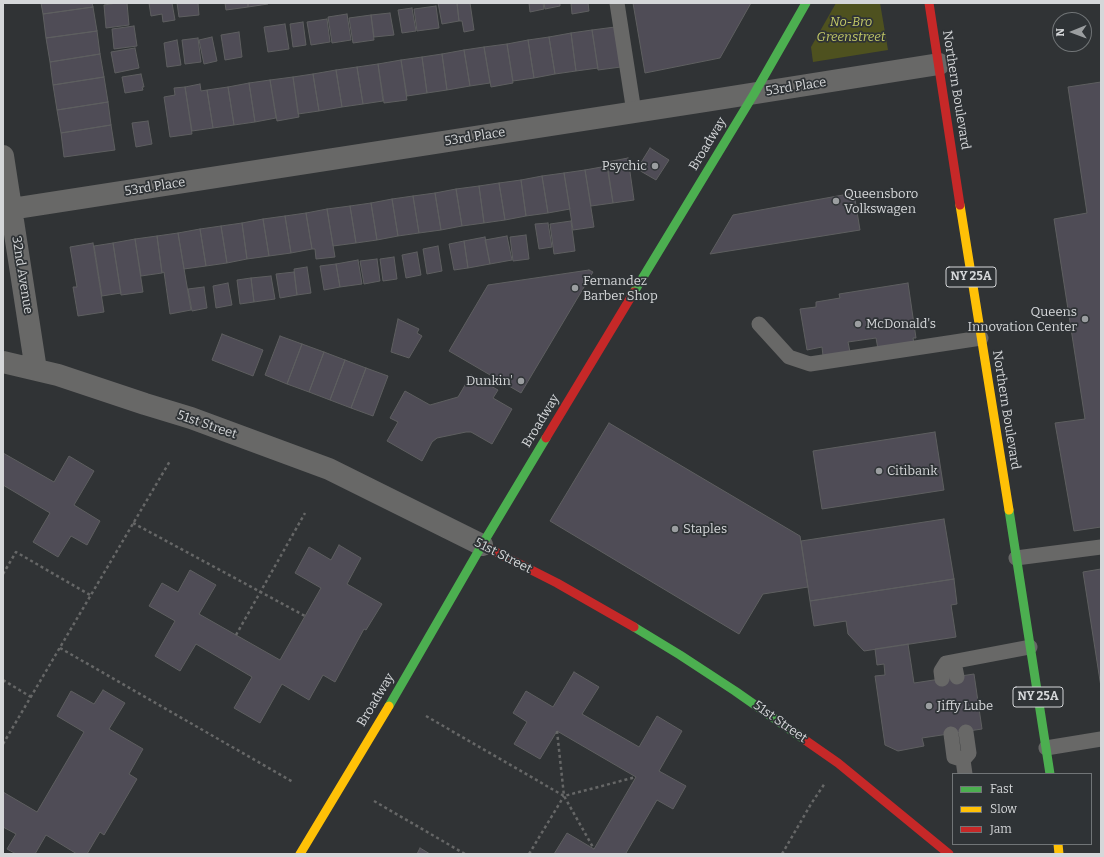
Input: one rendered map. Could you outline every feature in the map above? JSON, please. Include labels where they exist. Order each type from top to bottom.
[{"type":"main road","name":"Broadway","points":[[300,854],[394,697],[482,545],[754,94],[806,3]]},
{"type":"main road","name":"Northern Boulevard","points":[[929,3],[1050,773]]},
{"type":"main road","name":"51st Street","points":[[482,545],[557,583],[616,616],[680,655],[838,763],[949,854]]},
{"type":"street","name":"53rd Place","points":[[11,209],[939,64]]},
{"type":"street","name":"32nd Avenue","points":[[3,156],[36,370]]},
{"type":"street","name":"51st Street","points":[[3,362],[58,375],[191,418],[329,469],[482,545]]},
{"type":"lane","points":[[617,3],[634,112]]},
{"type":"lane","points":[[759,324],[789,357],[810,364],[981,338]]},
{"type":"lane","points":[[1016,558],[1101,547]]},
{"type":"lane","points":[[946,662],[1030,647]]},
{"type":"lane","points":[[946,662],[955,667],[957,677]]},
{"type":"lane","points":[[942,679],[941,671],[946,662]]},
{"type":"lane","points":[[950,734],[954,757],[964,767],[969,754],[966,732]]},
{"type":"lane","points":[[1046,748],[1101,739]]},
{"type":"path","points":[[3,744],[170,461]]},
{"type":"path","points":[[236,635],[305,513]]},
{"type":"path","points":[[133,523],[305,616]]},
{"type":"path","points":[[3,574],[16,552],[90,595]]},
{"type":"path","points":[[60,648],[293,782]]},
{"type":"path","points":[[3,680],[31,697]]},
{"type":"path","points":[[426,716],[564,796]]},
{"type":"path","points":[[557,731],[564,796],[594,849]]},
{"type":"path","points":[[782,854],[811,804],[838,763]]},
{"type":"path","points":[[529,854],[564,796],[636,777]]},
{"type":"path","points":[[374,801],[465,854]]},
{"type":"green space","name":"No-Bro Greenstreet","points":[[836,3],[880,3],[888,50],[813,62],[811,47]]},
{"type":"building","points":[[41,3],[92,3],[93,7],[43,14]]},
{"type":"building","points":[[127,3],[129,25],[106,28],[104,5]]},
{"type":"building","points":[[149,3],[172,3],[175,20],[163,22],[162,14],[151,16]]},
{"type":"building","points":[[177,3],[198,3],[199,15],[179,17]]},
{"type":"building","points":[[225,3],[248,3],[248,7],[226,10]]},
{"type":"building","points":[[248,3],[268,3],[268,4],[248,7]]},
{"type":"building","points":[[438,3],[457,3],[459,21],[442,24]]},
{"type":"building","points":[[457,3],[470,3],[474,30],[464,32],[462,21],[459,21]]},
{"type":"building","points":[[529,3],[543,3],[544,9],[530,12]]},
{"type":"building","points":[[544,3],[560,3],[560,6],[545,9]]},
{"type":"building","points":[[571,3],[588,3],[589,11],[572,14]]},
{"type":"building","points":[[633,3],[751,3],[720,58],[645,73]]},
{"type":"building","points":[[436,6],[439,28],[417,31],[414,9]]},
{"type":"building","points":[[93,7],[97,31],[46,38],[43,14]]},
{"type":"building","points":[[412,8],[416,31],[402,33],[398,10]]},
{"type":"building","points":[[390,13],[394,35],[374,37],[371,15]]},
{"type":"building","points":[[347,14],[351,40],[332,43],[328,17]]},
{"type":"building","points":[[371,15],[374,40],[353,43],[349,18]]},
{"type":"building","points":[[327,19],[330,42],[311,45],[307,22]]},
{"type":"building","points":[[303,22],[306,45],[293,47],[290,24]]},
{"type":"building","points":[[285,24],[289,49],[268,52],[264,27]]},
{"type":"building","points":[[134,26],[137,46],[114,49],[112,29]]},
{"type":"building","points":[[615,27],[621,67],[598,70],[592,30]]},
{"type":"building","points":[[592,30],[598,68],[576,71],[571,33]]},
{"type":"building","points":[[97,31],[100,54],[50,62],[46,38]]},
{"type":"building","points":[[239,32],[242,57],[225,60],[221,35]]},
{"type":"building","points":[[571,33],[576,71],[555,74],[549,37]]},
{"type":"building","points":[[212,37],[217,61],[204,64],[199,40]]},
{"type":"building","points":[[549,37],[555,74],[534,78],[528,40]]},
{"type":"building","points":[[198,38],[201,62],[185,64],[182,40]]},
{"type":"building","points":[[177,40],[181,65],[167,67],[164,43]]},
{"type":"building","points":[[528,40],[534,78],[513,81],[507,44]]},
{"type":"building","points":[[507,44],[513,83],[491,87],[484,47]]},
{"type":"building","points":[[484,47],[490,83],[470,86],[464,50]]},
{"type":"building","points":[[135,48],[139,68],[115,73],[111,52]]},
{"type":"building","points":[[464,50],[470,86],[447,90],[442,54]]},
{"type":"building","points":[[100,54],[104,77],[53,85],[50,62]]},
{"type":"building","points":[[442,54],[447,90],[427,93],[422,57]]},
{"type":"building","points":[[422,57],[427,93],[407,96],[401,60]]},
{"type":"building","points":[[401,60],[407,100],[384,103],[378,64]]},
{"type":"building","points":[[378,64],[383,101],[363,104],[357,67]]},
{"type":"building","points":[[357,67],[363,104],[342,107],[336,70]]},
{"type":"building","points":[[336,70],[342,107],[319,111],[313,74]]},
{"type":"building","points":[[141,74],[144,87],[142,87],[143,90],[125,93],[122,77]]},
{"type":"building","points":[[313,74],[319,111],[298,114],[293,77]]},
{"type":"building","points":[[104,77],[108,102],[57,110],[53,85]]},
{"type":"building","points":[[293,77],[299,117],[277,121],[270,80]]},
{"type":"building","points":[[270,80],[276,118],[255,122],[249,83]]},
{"type":"building","name":"Queens Innovation Center","points":[[1101,82],[1101,527],[1074,531],[1055,423],[1085,419],[1054,219],[1087,213],[1068,87]]},
{"type":"building","points":[[249,83],[255,122],[234,125],[228,87]]},
{"type":"building","points":[[200,84],[201,91],[207,90],[213,128],[192,131],[185,87]]},
{"type":"building","points":[[185,87],[192,134],[170,137],[164,97],[175,95],[174,88]]},
{"type":"building","points":[[228,87],[234,125],[213,128],[207,90]]},
{"type":"building","points":[[108,102],[111,125],[61,133],[57,110]]},
{"type":"building","points":[[148,121],[152,144],[136,147],[132,123]]},
{"type":"building","points":[[111,125],[115,150],[64,157],[61,133]]},
{"type":"building","points":[[650,148],[669,160],[656,180],[637,169]]},
{"type":"building","points":[[628,158],[634,200],[613,203],[607,162]]},
{"type":"building","points":[[607,166],[613,203],[591,206],[585,170]]},
{"type":"building","points":[[585,170],[594,227],[573,230],[564,173]]},
{"type":"building","points":[[564,173],[570,209],[548,213],[542,176]]},
{"type":"building","points":[[542,176],[548,213],[526,216],[521,180]]},
{"type":"building","points":[[521,180],[526,216],[505,220],[499,183]]},
{"type":"building","points":[[499,183],[505,220],[484,223],[479,186]]},
{"type":"building","points":[[479,186],[484,223],[462,226],[456,189]]},
{"type":"building","points":[[456,189],[462,226],[441,230],[435,193]]},
{"type":"building","points":[[435,193],[441,230],[419,233],[413,196]]},
{"type":"building","points":[[854,193],[860,230],[710,254],[733,215]]},
{"type":"building","points":[[413,196],[419,233],[398,236],[392,199]]},
{"type":"building","points":[[392,199],[398,236],[377,240],[371,203]]},
{"type":"building","points":[[371,203],[377,240],[356,243],[350,206]]},
{"type":"building","points":[[350,206],[356,243],[333,246],[327,209]]},
{"type":"building","points":[[327,209],[335,257],[316,259],[315,249],[312,249],[306,213]]},
{"type":"building","points":[[306,213],[312,249],[291,253],[285,216]]},
{"type":"building","points":[[285,216],[291,253],[269,256],[263,219]]},
{"type":"building","points":[[263,219],[269,256],[247,259],[242,223]]},
{"type":"building","points":[[571,221],[575,251],[554,254],[550,224]]},
{"type":"building","points":[[242,223],[247,259],[227,263],[221,226]]},
{"type":"building","points":[[548,223],[552,247],[539,249],[535,224]]},
{"type":"building","points":[[221,226],[227,263],[206,266],[200,229]]},
{"type":"building","points":[[200,229],[206,266],[184,269],[178,233]]},
{"type":"building","points":[[178,233],[191,310],[170,314],[157,236]]},
{"type":"building","points":[[526,235],[529,259],[513,261],[510,237]]},
{"type":"building","points":[[157,236],[162,273],[141,276],[135,239]]},
{"type":"building","points":[[507,236],[512,260],[490,264],[485,240]]},
{"type":"building","points":[[485,237],[490,264],[468,268],[464,241]]},
{"type":"building","points":[[135,239],[143,292],[121,295],[113,243]]},
{"type":"building","points":[[464,241],[468,268],[454,270],[449,244]]},
{"type":"building","points":[[93,243],[104,312],[78,316],[73,287],[77,287],[70,247]]},
{"type":"building","points":[[113,243],[121,293],[102,296],[94,246]]},
{"type":"building","points":[[438,246],[442,271],[427,274],[423,249]]},
{"type":"building","points":[[417,252],[421,275],[406,278],[402,255]]},
{"type":"building","points":[[394,257],[397,279],[383,281],[380,259]]},
{"type":"building","points":[[377,259],[380,281],[364,284],[360,261]]},
{"type":"building","points":[[358,260],[362,284],[340,287],[336,264]]},
{"type":"building","points":[[336,264],[340,287],[324,290],[320,266]]},
{"type":"building","points":[[307,267],[311,293],[297,295],[294,269]]},
{"type":"building","points":[[589,270],[593,272],[521,393],[449,351],[488,285]]},
{"type":"building","points":[[294,272],[297,295],[280,298],[276,274]]},
{"type":"building","points":[[271,276],[275,299],[254,302],[251,278]]},
{"type":"building","points":[[251,278],[254,302],[240,304],[237,280]]},
{"type":"building","points":[[228,283],[232,305],[216,308],[213,286]]},
{"type":"building","name":"McDonald's","points":[[908,283],[916,338],[913,338],[914,343],[878,349],[876,338],[848,342],[850,352],[823,356],[822,347],[807,350],[800,309],[816,307],[816,302],[840,298],[839,294]]},
{"type":"building","points":[[204,287],[207,308],[192,311],[188,289]]},
{"type":"building","points":[[398,319],[419,329],[417,333],[422,336],[409,358],[391,352]]},
{"type":"building","points":[[222,334],[263,350],[253,376],[212,360]]},
{"type":"building","points":[[280,336],[302,344],[287,384],[265,375]]},
{"type":"building","points":[[302,344],[324,352],[309,392],[287,384]]},
{"type":"building","points":[[324,352],[345,360],[330,400],[309,392]]},
{"type":"building","points":[[345,360],[366,368],[351,408],[330,400]]},
{"type":"building","points":[[366,368],[388,376],[373,416],[351,408]]},
{"type":"building","points":[[471,375],[498,390],[493,398],[512,409],[492,444],[471,432],[437,438],[432,442],[422,461],[387,441],[398,422],[390,418],[405,391],[430,405],[458,397]]},
{"type":"building","name":"Staples","points":[[609,423],[800,536],[808,587],[763,594],[739,634],[550,521]]},
{"type":"building","name":"Citibank","points":[[935,432],[944,490],[822,509],[813,451]]},
{"type":"building","points":[[3,453],[54,482],[69,456],[94,471],[74,505],[100,521],[87,545],[71,536],[58,557],[33,542],[50,513],[3,485]]},
{"type":"building","points":[[944,519],[954,579],[810,601],[801,541]]},
{"type":"building","points":[[339,545],[361,558],[347,584],[382,604],[366,630],[364,629],[335,682],[323,675],[309,700],[282,684],[260,723],[234,708],[252,677],[196,644],[180,671],[155,656],[175,621],[149,606],[162,583],[178,592],[190,570],[216,585],[199,614],[280,660],[321,588],[295,573],[309,547],[331,560]]},
{"type":"building","points":[[1101,569],[1101,687],[1083,572]]},
{"type":"building","points":[[954,579],[957,604],[951,605],[956,637],[864,651],[848,634],[846,621],[814,626],[810,601]]},
{"type":"building","name":"Jiffy Lube","points":[[908,644],[914,683],[974,674],[982,729],[922,738],[924,746],[898,751],[885,745],[875,676],[885,675],[884,664],[877,665],[875,649]]},
{"type":"building","points":[[574,672],[599,687],[582,714],[639,747],[657,716],[682,731],[659,771],[686,786],[673,809],[657,800],[626,853],[627,854],[554,854],[567,833],[594,849],[636,777],[557,731],[540,759],[514,744],[527,722],[513,713],[526,691],[553,707]]},
{"type":"building","points":[[103,690],[125,703],[109,729],[143,749],[129,774],[137,779],[104,835],[100,832],[87,854],[77,854],[46,835],[35,854],[16,854],[7,849],[16,834],[3,827],[3,792],[37,812],[84,732],[57,716],[71,691],[94,704]]},
{"type":"building","points":[[420,848],[430,854],[417,854]]},
{"type":"traffic: fast","points":[[634,292],[754,94],[806,3]]},
{"type":"traffic: fast","points":[[389,706],[546,438]]},
{"type":"traffic: fast","points":[[1009,510],[1050,773]]},
{"type":"traffic: fast","points":[[634,627],[735,691],[805,740]]},
{"type":"traffic: slow","points":[[960,205],[1009,510]]},
{"type":"traffic: slow","points":[[300,854],[389,706]]},
{"type":"traffic: slow","points":[[1058,845],[1059,854]]},
{"type":"traffic: jam","points":[[929,3],[960,205]]},
{"type":"traffic: jam","points":[[546,438],[634,292]]},
{"type":"traffic: jam","points":[[482,545],[557,583],[634,627]]},
{"type":"traffic: jam","points":[[805,740],[838,763],[949,854]]},
{"type":"place","name":"Psychic","points":[[655,166]]},
{"type":"place","name":"Queensboro Volkswagen","points":[[836,201]]},
{"type":"place","name":"Fernandez Barber Shop","points":[[575,288]]},
{"type":"place","name":"Queens Innovation Center","points":[[1085,319]]},
{"type":"place","name":"McDonald's","points":[[858,324]]},
{"type":"place","name":"Dunkin'","points":[[521,381]]},
{"type":"place","name":"Citibank","points":[[879,471]]},
{"type":"place","name":"Staples","points":[[675,529]]},
{"type":"place","name":"Jiffy Lube","points":[[929,706]]}]
